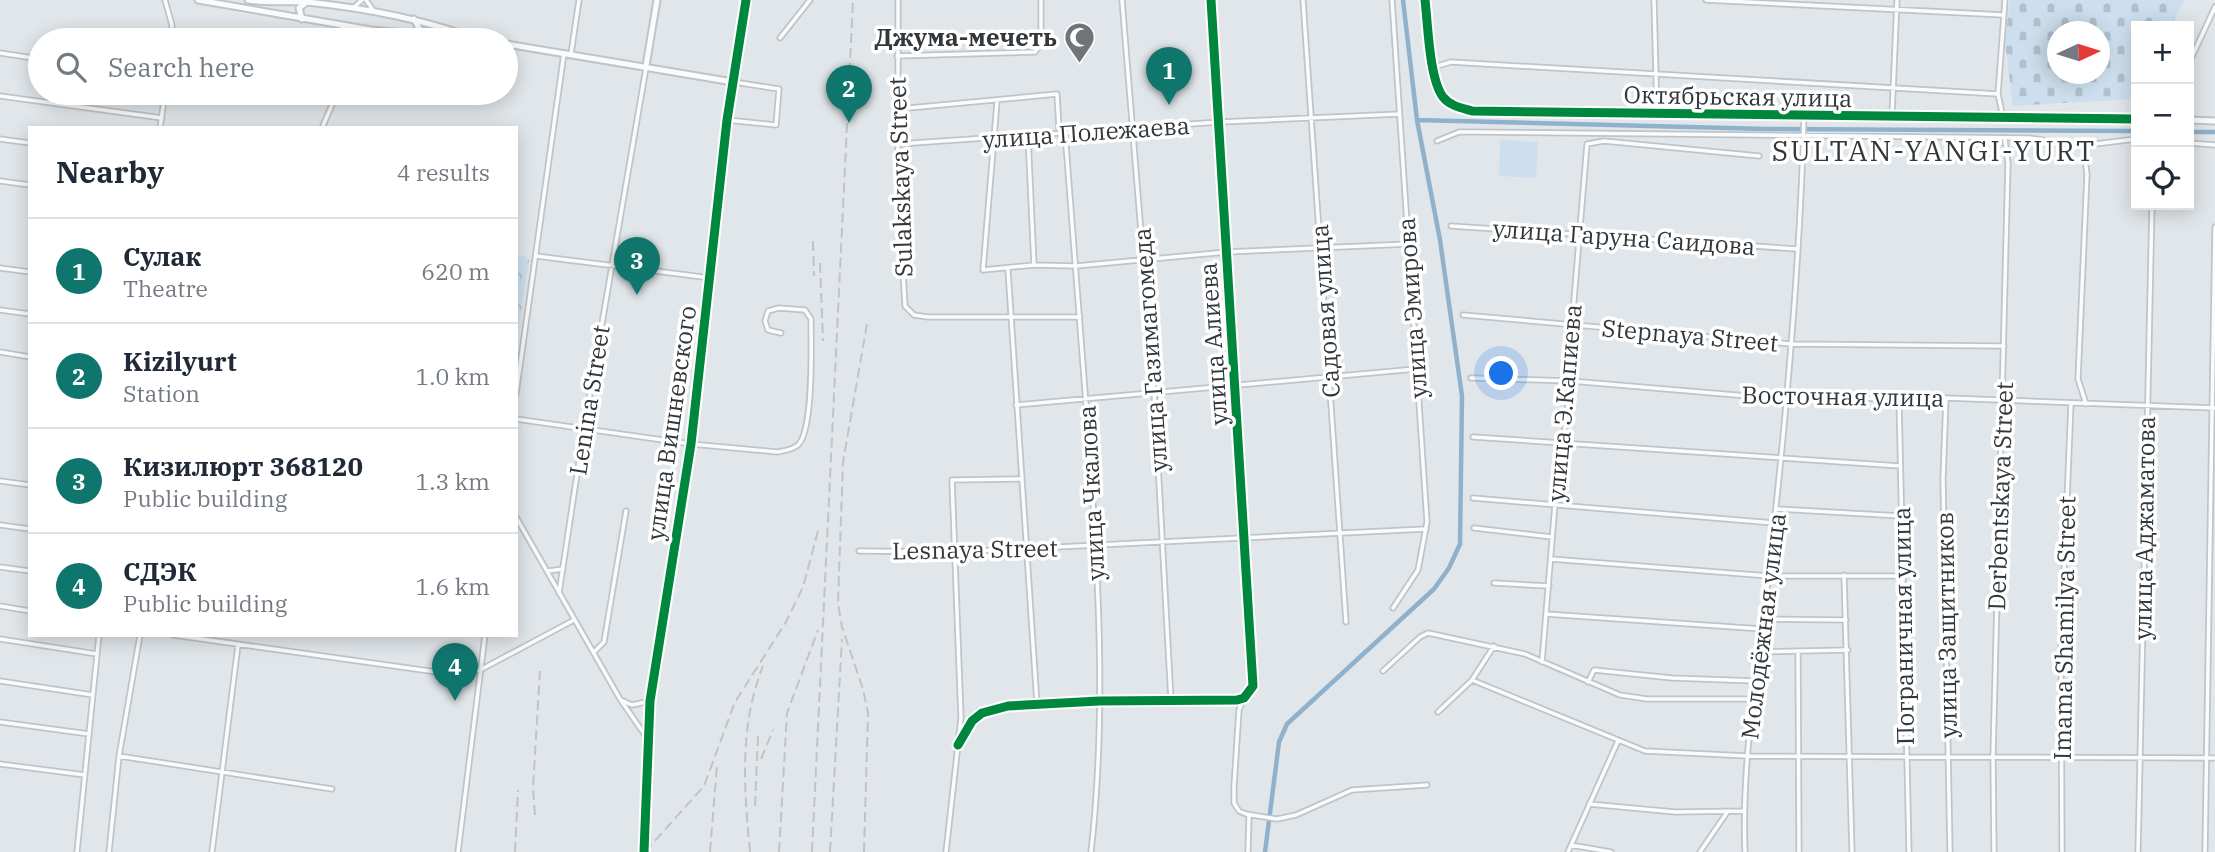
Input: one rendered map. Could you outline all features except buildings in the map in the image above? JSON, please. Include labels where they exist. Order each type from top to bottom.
[{"type":"street","points":[[165,0],[172,28]]},
{"type":"street","points":[[198,0],[358,28]]},
{"type":"street","points":[[248,0],[307,2],[352,8],[413,18],[444,28]]},
{"type":"street","points":[[352,8],[364,0],[374,12]]},
{"type":"street","points":[[571,54],[579,0]]},
{"type":"street","name":"Lenina Street","points":[[559,593],[584,428],[657,0]]},
{"type":"street","name":"улица Вишневского","points":[[644,852],[650,701],[691,444],[727,120],[746,0]]},
{"type":"street","points":[[780,38],[810,0]]},
{"type":"street","name":"Sulakskaya Street","points":[[898,0],[898,109],[905,306],[914,315],[929,317],[1013,319]]},
{"type":"street","points":[[897,56],[1035,52],[1040,49],[1041,0]]},
{"type":"street","name":"улица Газимагомеда","points":[[1122,0],[1154,391],[1171,700]]},
{"type":"street","name":"улица Алиева","points":[[1211,0],[1253,686],[1244,698]]},
{"type":"street","name":"Садовая улица","points":[[1303,0],[1346,622]]},
{"type":"street","name":"улица Эмирова","points":[[1392,0],[1426,529],[1418,570],[1393,608]]},
{"type":"street","name":"Октябрьская улица","points":[[1425,0],[1434,67],[1442,96],[1452,105],[1472,111],[2131,119]]},
{"type":"street","points":[[1654,0],[1657,114]]},
{"type":"street","points":[[1706,0],[2004,15]]},
{"type":"street","points":[[1892,118],[1897,0]]},
{"type":"street","points":[[2003,119],[1998,94],[2005,0]]},
{"type":"street","points":[[303,20],[299,8],[307,2]]},
{"type":"street","points":[[2194,51],[2215,7]]},
{"type":"street","points":[[413,18],[419,28]]},
{"type":"street","points":[[339,25],[344,28]]},
{"type":"street","points":[[518,46],[779,89],[776,125],[727,120]]},
{"type":"street","points":[[0,53],[28,57]]},
{"type":"street","points":[[518,380],[564,53]]},
{"type":"street","points":[[1434,67],[1451,62],[1998,94]]},
{"type":"street","name":"улица Чкалова","points":[[997,102],[1057,94],[1059,129],[1065,134],[1096,545],[1100,766],[1091,852]]},
{"type":"street","points":[[0,96],[28,100]]},
{"type":"street","points":[[898,109],[997,102],[983,270],[1008,270],[1034,265],[1076,266],[1227,251],[1409,244]]},
{"type":"street","points":[[66,105],[162,118]]},
{"type":"street","points":[[160,126],[164,105]]},
{"type":"street","points":[[323,126],[332,105]]},
{"type":"street","name":"улица Полежаева","points":[[899,144],[1220,122],[1312,120],[1399,114]]},
{"type":"street","name":"Молодёжная улица","points":[[1745,852],[1743,811],[1791,344],[1804,115]]},
{"type":"street","points":[[2194,120],[2215,121]]},
{"type":"street","points":[[1437,141],[1459,132],[2005,140],[2030,138],[2084,145],[2131,140]]},
{"type":"street","points":[[1028,136],[1034,265]]},
{"type":"street","points":[[0,139],[28,143]]},
{"type":"street","name":"Derbentskaya Street","points":[[1994,852],[1993,756],[2008,163],[2005,140]]},
{"type":"street","name":"улица Э.Капиева","points":[[1542,662],[1555,504],[1571,381],[1572,324],[1587,144],[1604,141],[1759,156]]},
{"type":"street","points":[[2194,143],[2215,145]]},
{"type":"street","points":[[2084,145],[2087,174],[2078,379],[2087,405]]},
{"type":"street","points":[[0,181],[28,185]]},
{"type":"street","name":"улица Аджаматова","points":[[2138,852],[2152,210]]},
{"type":"street","name":"улица Гаруна Саидова","points":[[1451,226],[1580,232],[1797,249]]},
{"type":"street","points":[[2205,852],[2215,227]]},
{"type":"street","points":[[536,256],[711,278]]},
{"type":"street","points":[[0,268],[28,272]]},
{"type":"street","points":[[1008,270],[1037,705]]},
{"type":"street","points":[[518,419],[691,444],[777,452],[799,444],[810,393],[811,319],[805,310],[779,308],[768,311],[765,321],[768,330],[781,333]]},
{"type":"street","points":[[0,310],[28,314]]},
{"type":"street","name":"Stepnaya Street","points":[[1463,315],[1791,344],[2004,346]]},
{"type":"street","points":[[1013,319],[1080,317]]},
{"type":"street","points":[[0,352],[28,357]]},
{"type":"street","points":[[1016,405],[1236,383],[1416,369]]},
{"type":"street","name":"Восточная улица","points":[[1471,378],[1571,381],[1785,399],[1946,398],[2213,408]]},
{"type":"street","name":"улица Защитников","points":[[1946,398],[1943,479],[1950,852]]},
{"type":"street","name":"Пограничная улица","points":[[1899,399],[1909,852]]},
{"type":"street","name":"Imama Shamilya Street","points":[[2062,852],[2061,645],[2071,404]]},
{"type":"street","points":[[1473,438],[1900,466]]},
{"type":"street","points":[[947,852],[961,718],[952,480],[1022,479]]},
{"type":"street","points":[[0,481],[28,485]]},
{"type":"street","points":[[1473,498],[1774,523]]},
{"type":"street","points":[[1776,509],[1901,516]]},
{"type":"street","points":[[594,652],[604,642],[626,511]]},
{"type":"street","points":[[518,520],[620,699],[649,740]]},
{"type":"street","points":[[0,525],[28,529]]},
{"type":"street","points":[[1474,528],[1552,537]]},
{"type":"street","name":"Lesnaya Street","points":[[859,551],[953,552],[1244,540],[1426,529]]},
{"type":"street","points":[[1551,559],[1769,576],[1902,576]]},
{"type":"street","points":[[0,567],[28,571]]},
{"type":"street","points":[[547,571],[563,569]]},
{"type":"street","points":[[1844,575],[1852,852]]},
{"type":"street","points":[[1494,583],[1549,586]]},
{"type":"street","points":[[0,606],[28,611]]},
{"type":"street","points":[[1546,614],[1762,629]]},
{"type":"street","points":[[1764,619],[1846,620]]},
{"type":"street","points":[[186,637],[433,673],[482,669],[574,620]]},
{"type":"street","points":[[1383,671],[1420,637],[1428,633],[1494,646],[1542,662],[1620,695],[1647,699],[1754,699]]},
{"type":"street","points":[[77,852],[99,637]]},
{"type":"street","points":[[108,852],[119,757],[140,637]]},
{"type":"street","points":[[457,852],[485,637]]},
{"type":"street","points":[[0,639],[97,654]]},
{"type":"street","points":[[212,852],[238,645]]},
{"type":"street","points":[[1438,712],[1472,680],[1494,646]]},
{"type":"street","points":[[1759,652],[1848,650]]},
{"type":"street","points":[[1798,651],[1799,852]]},
{"type":"street","points":[[1588,682],[1594,670],[1672,678],[1756,681]]},
{"type":"street","points":[[1472,680],[1645,751],[1748,756],[2215,758]]},
{"type":"street","points":[[0,681],[93,695]]},
{"type":"street","points":[[958,745],[972,721],[982,713],[1008,706],[1244,698],[1239,710],[1234,803],[1239,811],[1261,818],[1277,819],[1296,815],[1352,790],[1427,785]]},
{"type":"street","points":[[620,699],[632,705],[650,701]]},
{"type":"street","points":[[0,722],[89,734]]},
{"type":"street","points":[[1568,852],[1618,741]]},
{"type":"street","points":[[119,757],[332,789]]},
{"type":"street","points":[[0,764],[85,775]]},
{"type":"street","points":[[1590,804],[1675,812],[1743,811]]},
{"type":"street","points":[[1700,852],[1728,811]]},
{"type":"street","points":[[1248,852],[1249,815]]},
{"type":"street","points":[[1572,845],[1586,850],[1611,852]]},
{"type":"green space","points":[[2010,0],[2184,0],[2174,21],[2131,21],[2131,99],[2013,106],[2005,42]]},
{"type":"green space","points":[[1500,140],[1538,142],[1536,178],[1499,176]]},
{"type":"green space","points":[[518,256],[525,256],[529,260],[518,330]]},
{"type":"waterway","points":[[1265,852],[1279,742],[1287,724],[1434,589],[1449,568],[1460,544],[1462,396],[1440,240],[1417,120],[1403,0]]},
{"type":"waterway","points":[[1417,120],[1766,129],[2131,131]]},
{"type":"waterway","points":[[2194,132],[2215,132]]},
{"type":"railway","points":[[812,852],[853,0]]},
{"type":"railway","points":[[813,241],[814,276]]},
{"type":"railway","points":[[820,263],[823,341]]},
{"type":"railway","points":[[864,852],[868,713],[863,689],[842,627],[838,603],[843,462],[867,324]]},
{"type":"railway","points":[[645,852],[704,786],[735,702],[786,622],[803,587],[819,527]]},
{"type":"railway","points":[[779,852],[787,713],[818,630]]},
{"type":"railway","points":[[830,852],[842,639]]},
{"type":"railway","points":[[750,852],[745,758],[750,712],[763,666]]},
{"type":"railway","points":[[535,815],[533,788],[540,671]]},
{"type":"railway","points":[[761,759],[773,730]]},
{"type":"railway","points":[[755,806],[758,736]]},
{"type":"railway","points":[[710,852],[717,765]]},
{"type":"railway","points":[[515,852],[518,790]]},
{"type":"cycle path","points":[[644,852],[650,701],[691,444],[727,120],[746,0]]},
{"type":"cycle path","points":[[958,745],[972,721],[982,713],[1008,706],[1099,701],[1237,700],[1244,698],[1253,686],[1211,0]]},
{"type":"cycle path","points":[[1425,0],[1432,64],[1438,88],[1449,103],[1472,111],[2131,119]]},
{"type":"place","name":"Джума-мечеть","points":[[1080,64]]},
{"type":"place","name":"Сулак","points":[[1169,105]]},
{"type":"place","name":"Kizilyurt","points":[[849,123]]},
{"type":"place","name":"Кизилюрт 368120","points":[[637,295]]},
{"type":"place","name":"СДЭК","points":[[455,701]]},
{"type":"district","name":"SULTAN-YANGI-YURT","points":[[1934,150]]}]
